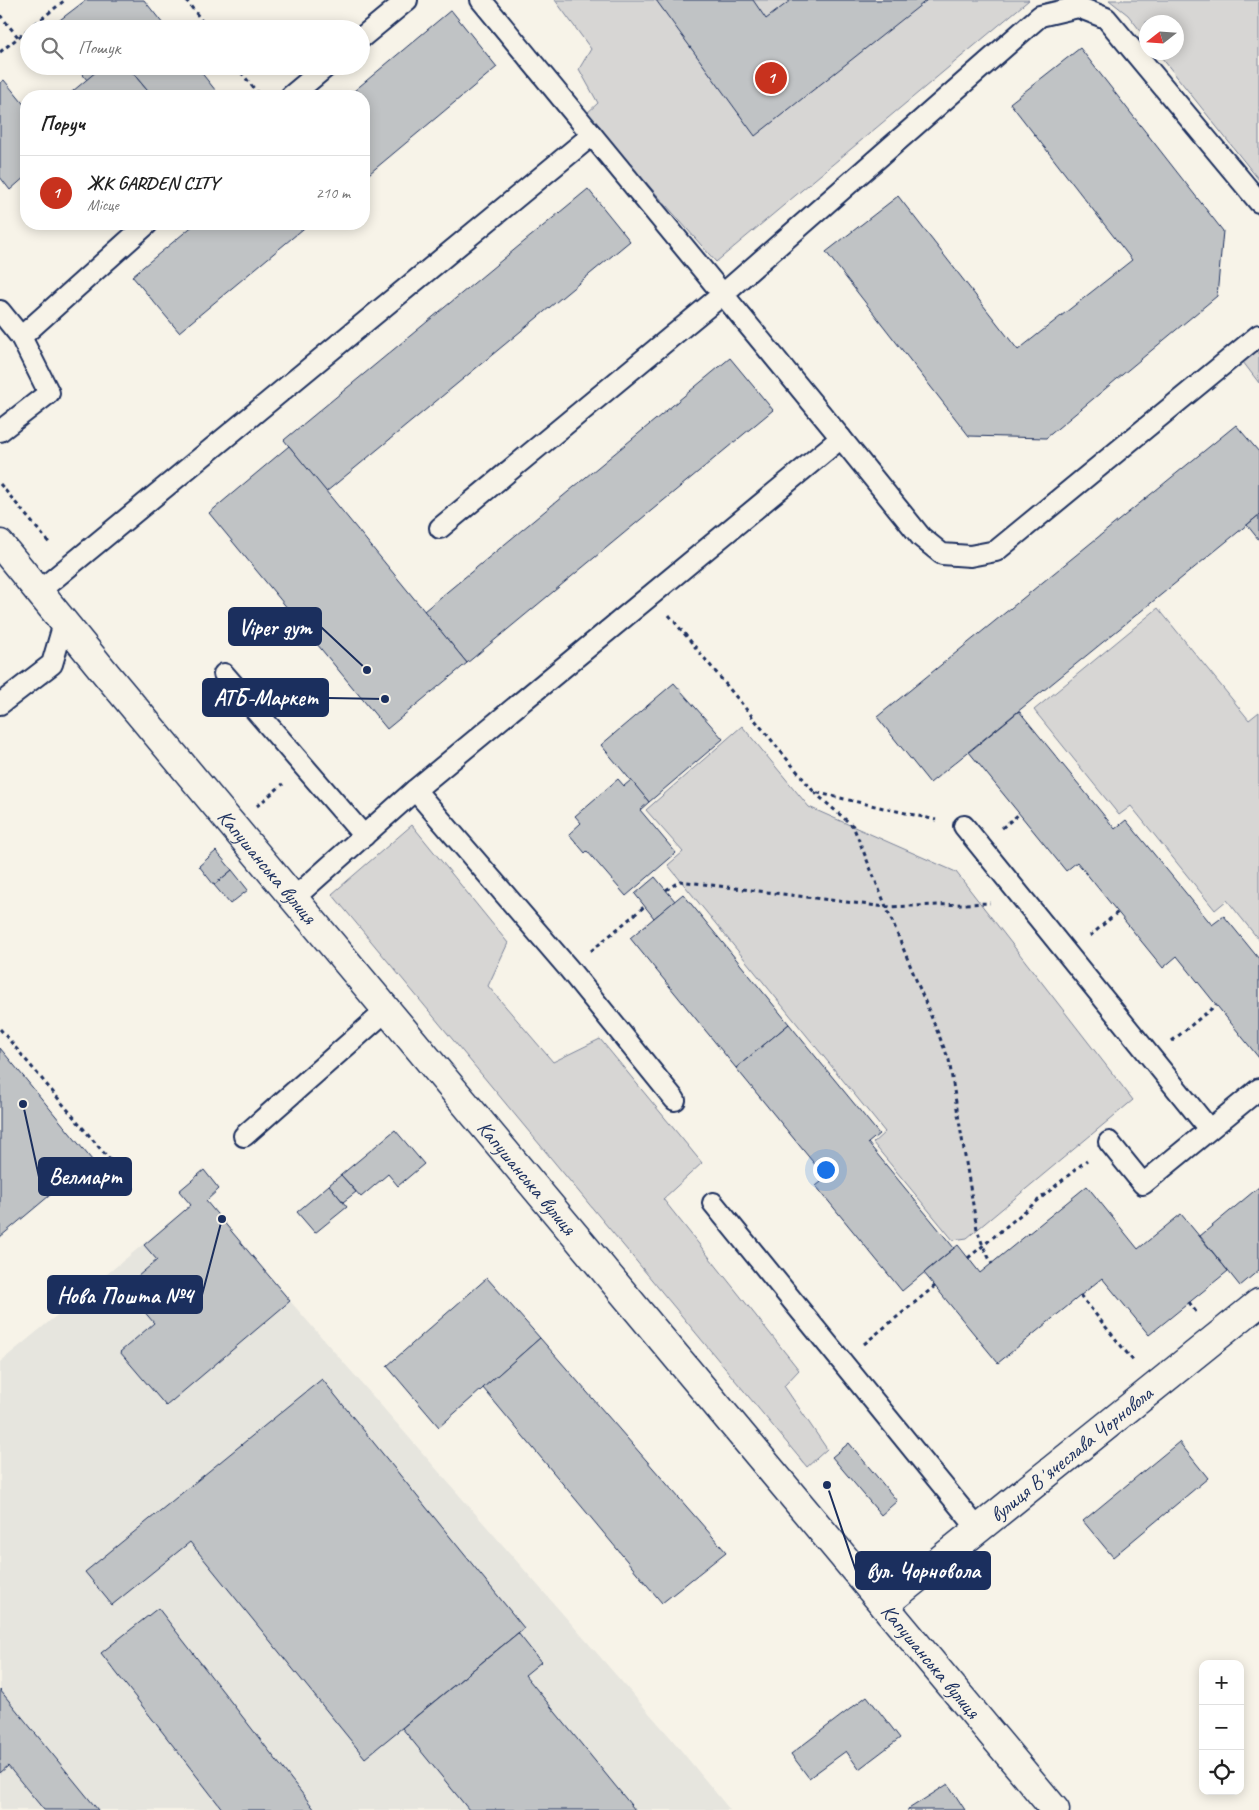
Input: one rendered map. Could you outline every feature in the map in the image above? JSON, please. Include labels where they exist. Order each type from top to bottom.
[{"type":"street","name":"Капушанська вулиця","points":[[0,544],[38,592],[1055,1810]]},
{"type":"street","name":"вулиця Вʼячеслава Чорновола","points":[[884,1605],[1259,1303]]},
{"type":"lane","points":[[370,31],[407,0]]},
{"type":"lane","points":[[481,0],[920,537],[942,554],[970,556],[996,551],[1259,335]]},
{"type":"lane","points":[[440,528],[723,294],[1040,16],[1078,7],[1106,18],[1259,202]]},
{"type":"lane","points":[[298,90],[316,75]]},
{"type":"lane","points":[[38,592],[592,135]]},
{"type":"lane","points":[[21,337],[140,230]]},
{"type":"lane","points":[[0,311],[21,337],[49,393],[0,431]]},
{"type":"lane","points":[[294,898],[415,790],[841,438]]},
{"type":"lane","points":[[0,704],[52,664],[64,623]]},
{"type":"lane","points":[[224,674],[364,836]]},
{"type":"lane","points":[[415,790],[569,969],[675,1100]]},
{"type":"lane","points":[[964,826],[1209,1130]]},
{"type":"lane","points":[[244,1136],[387,1010]]},
{"type":"lane","points":[[1109,1142],[1143,1184],[1259,1089]]},
{"type":"lane","points":[[713,1203],[978,1529]]},
{"type":"path","points":[[40,20],[65,0]]},
{"type":"path","points":[[186,0],[201,20]]},
{"type":"path","points":[[0,15],[18,37],[0,52]]},
{"type":"path","points":[[243,75],[255,90]]},
{"type":"path","points":[[0,484],[69,567]]},
{"type":"path","points":[[652,595],[814,792],[853,826],[949,1060],[977,1229],[992,1264]]},
{"type":"path","points":[[253,810],[305,766]]},
{"type":"path","points":[[814,792],[964,826]]},
{"type":"path","points":[[666,890],[680,881],[886,908],[1026,903]]},
{"type":"path","points":[[569,969],[644,906]]},
{"type":"path","points":[[1067,954],[1118,912]]},
{"type":"path","points":[[1151,1058],[1216,1005]]},
{"type":"path","points":[[0,1028],[134,1189]]},
{"type":"path","points":[[968,1258],[1109,1142]]},
{"type":"path","points":[[842,1362],[935,1286]]},
{"type":"path","points":[[1080,1295],[1155,1387]]},
{"type":"shaded area","points":[[555,0],[1029,0],[716,262],[586,114],[598,103],[579,69],[591,49]]},
{"type":"shaded area","points":[[1109,0],[1259,0],[1259,180],[1164,60],[1184,60],[1184,15],[1139,15],[1139,29],[1128,15]]},
{"type":"shaded area","points":[[1259,349],[1259,383],[1243,362]]},
{"type":"shaded area","points":[[1158,608],[1249,720],[1259,712],[1259,940],[1227,900],[1215,910],[1131,806],[1119,815],[1034,710]]},
{"type":"shaded area","points":[[742,726],[809,807],[956,872],[1133,1100],[967,1238],[953,1240],[873,1143],[885,1132],[668,865],[683,852],[646,810]]},
{"type":"shaded area","points":[[412,825],[508,943],[488,986],[553,1062],[600,1039],[702,1163],[663,1199],[799,1370],[784,1386],[827,1449],[807,1467],[332,894]]},
{"type":"shaded area","points":[[204,1170],[219,1189],[206,1201],[290,1301],[670,1737],[730,1810],[0,1810],[0,1362],[191,1205],[179,1191]]},
{"type":"building","points":[[86,0],[144,0],[160,20],[60,20]]},
{"type":"building","points":[[656,0],[753,0],[766,19],[791,0],[927,0],[755,136]]},
{"type":"building","points":[[451,10],[497,67],[370,173],[370,90],[355,90]]},
{"type":"building","points":[[1080,48],[1223,231],[1217,296],[1046,438],[969,436],[826,252],[898,196],[1018,350],[1132,260],[1010,103]]},
{"type":"building","points":[[83,75],[93,75],[87,80]]},
{"type":"building","points":[[92,75],[134,75],[147,90],[74,90]]},
{"type":"building","points":[[134,75],[203,75],[215,90],[147,90]]},
{"type":"building","points":[[4,80],[20,100],[20,181],[10,190],[0,177],[0,83]]},
{"type":"building","points":[[588,189],[630,241],[326,492],[284,440]]},
{"type":"building","points":[[188,230],[302,230],[179,332],[132,276]]},
{"type":"building","points":[[730,358],[773,410],[467,663],[424,611]]},
{"type":"building","points":[[1236,425],[1259,452],[1259,515],[930,783],[877,717]]},
{"type":"building","points":[[289,446],[467,663],[387,729],[209,513]]},
{"type":"building","points":[[1259,515],[1259,540],[1247,525]]},
{"type":"building","points":[[674,683],[723,739],[649,802],[601,745]]},
{"type":"building","points":[[1019,711],[1115,829],[1126,820],[1212,925],[1224,916],[1259,959],[1259,1058],[1177,956],[1163,968],[1077,862],[1066,871],[969,752]]},
{"type":"building","points":[[618,779],[624,786],[631,780],[649,802],[640,810],[676,853],[626,896],[587,851],[585,853],[569,834],[581,823],[575,816]]},
{"type":"building","points":[[216,851],[232,870],[214,885],[199,866]]},
{"type":"building","points":[[232,870],[248,890],[230,904],[214,885]]},
{"type":"building","points":[[655,877],[675,901],[654,918],[635,894]]},
{"type":"building","points":[[683,894],[789,1024],[736,1068],[630,938]]},
{"type":"building","points":[[789,1024],[879,1134],[868,1143],[954,1248],[902,1291],[816,1186],[826,1178],[736,1068]]},
{"type":"building","points":[[0,1048],[92,1160],[0,1237]]},
{"type":"building","points":[[395,1130],[424,1164],[398,1186],[388,1174],[361,1197],[341,1175]]},
{"type":"building","points":[[204,1170],[219,1189],[206,1201],[290,1301],[166,1406],[120,1352],[154,1323],[124,1288],[157,1260],[144,1245],[191,1205],[179,1191]]},
{"type":"building","points":[[341,1175],[356,1192],[343,1202],[329,1185]]},
{"type":"building","points":[[329,1185],[347,1207],[315,1233],[297,1212]]},
{"type":"building","points":[[1087,1186],[1138,1249],[1181,1214],[1228,1271],[1149,1335],[1102,1278],[998,1363],[924,1273],[958,1245],[980,1273]]},
{"type":"building","points":[[1259,1187],[1259,1270],[1240,1286],[1200,1236]]},
{"type":"building","points":[[487,1278],[540,1338],[439,1427],[387,1366]]},
{"type":"building","points":[[540,1338],[726,1552],[662,1603],[483,1388]]},
{"type":"building","points":[[322,1379],[524,1628],[365,1758],[190,1542],[112,1605],[85,1572]]},
{"type":"building","points":[[1179,1442],[1208,1478],[1113,1557],[1083,1521]]},
{"type":"building","points":[[849,1443],[897,1501],[881,1515],[832,1457]]},
{"type":"building","points":[[158,1608],[315,1810],[223,1810],[101,1653]]},
{"type":"building","points":[[518,1633],[541,1662],[525,1675],[635,1810],[469,1810],[402,1728]]},
{"type":"building","points":[[0,1690],[98,1810],[44,1810],[8,1766],[0,1773]]},
{"type":"building","points":[[867,1696],[900,1738],[859,1769],[846,1751],[809,1778],[791,1754]]},
{"type":"building","points":[[948,1784],[965,1810],[907,1810]]},
{"type":"place","name":"ЖК GARDEN CITY","points":[[771,78]]},
{"type":"place","name":"Viper gym","points":[[367,670]]},
{"type":"place","name":"АТБ-Маркет","points":[[385,699]]},
{"type":"place","name":"Велмарт","points":[[23,1104]]},
{"type":"place","name":"Нова Пошта №4","points":[[222,1219]]},
{"type":"place","name":"вул. Чорновола","points":[[827,1485]]}]
